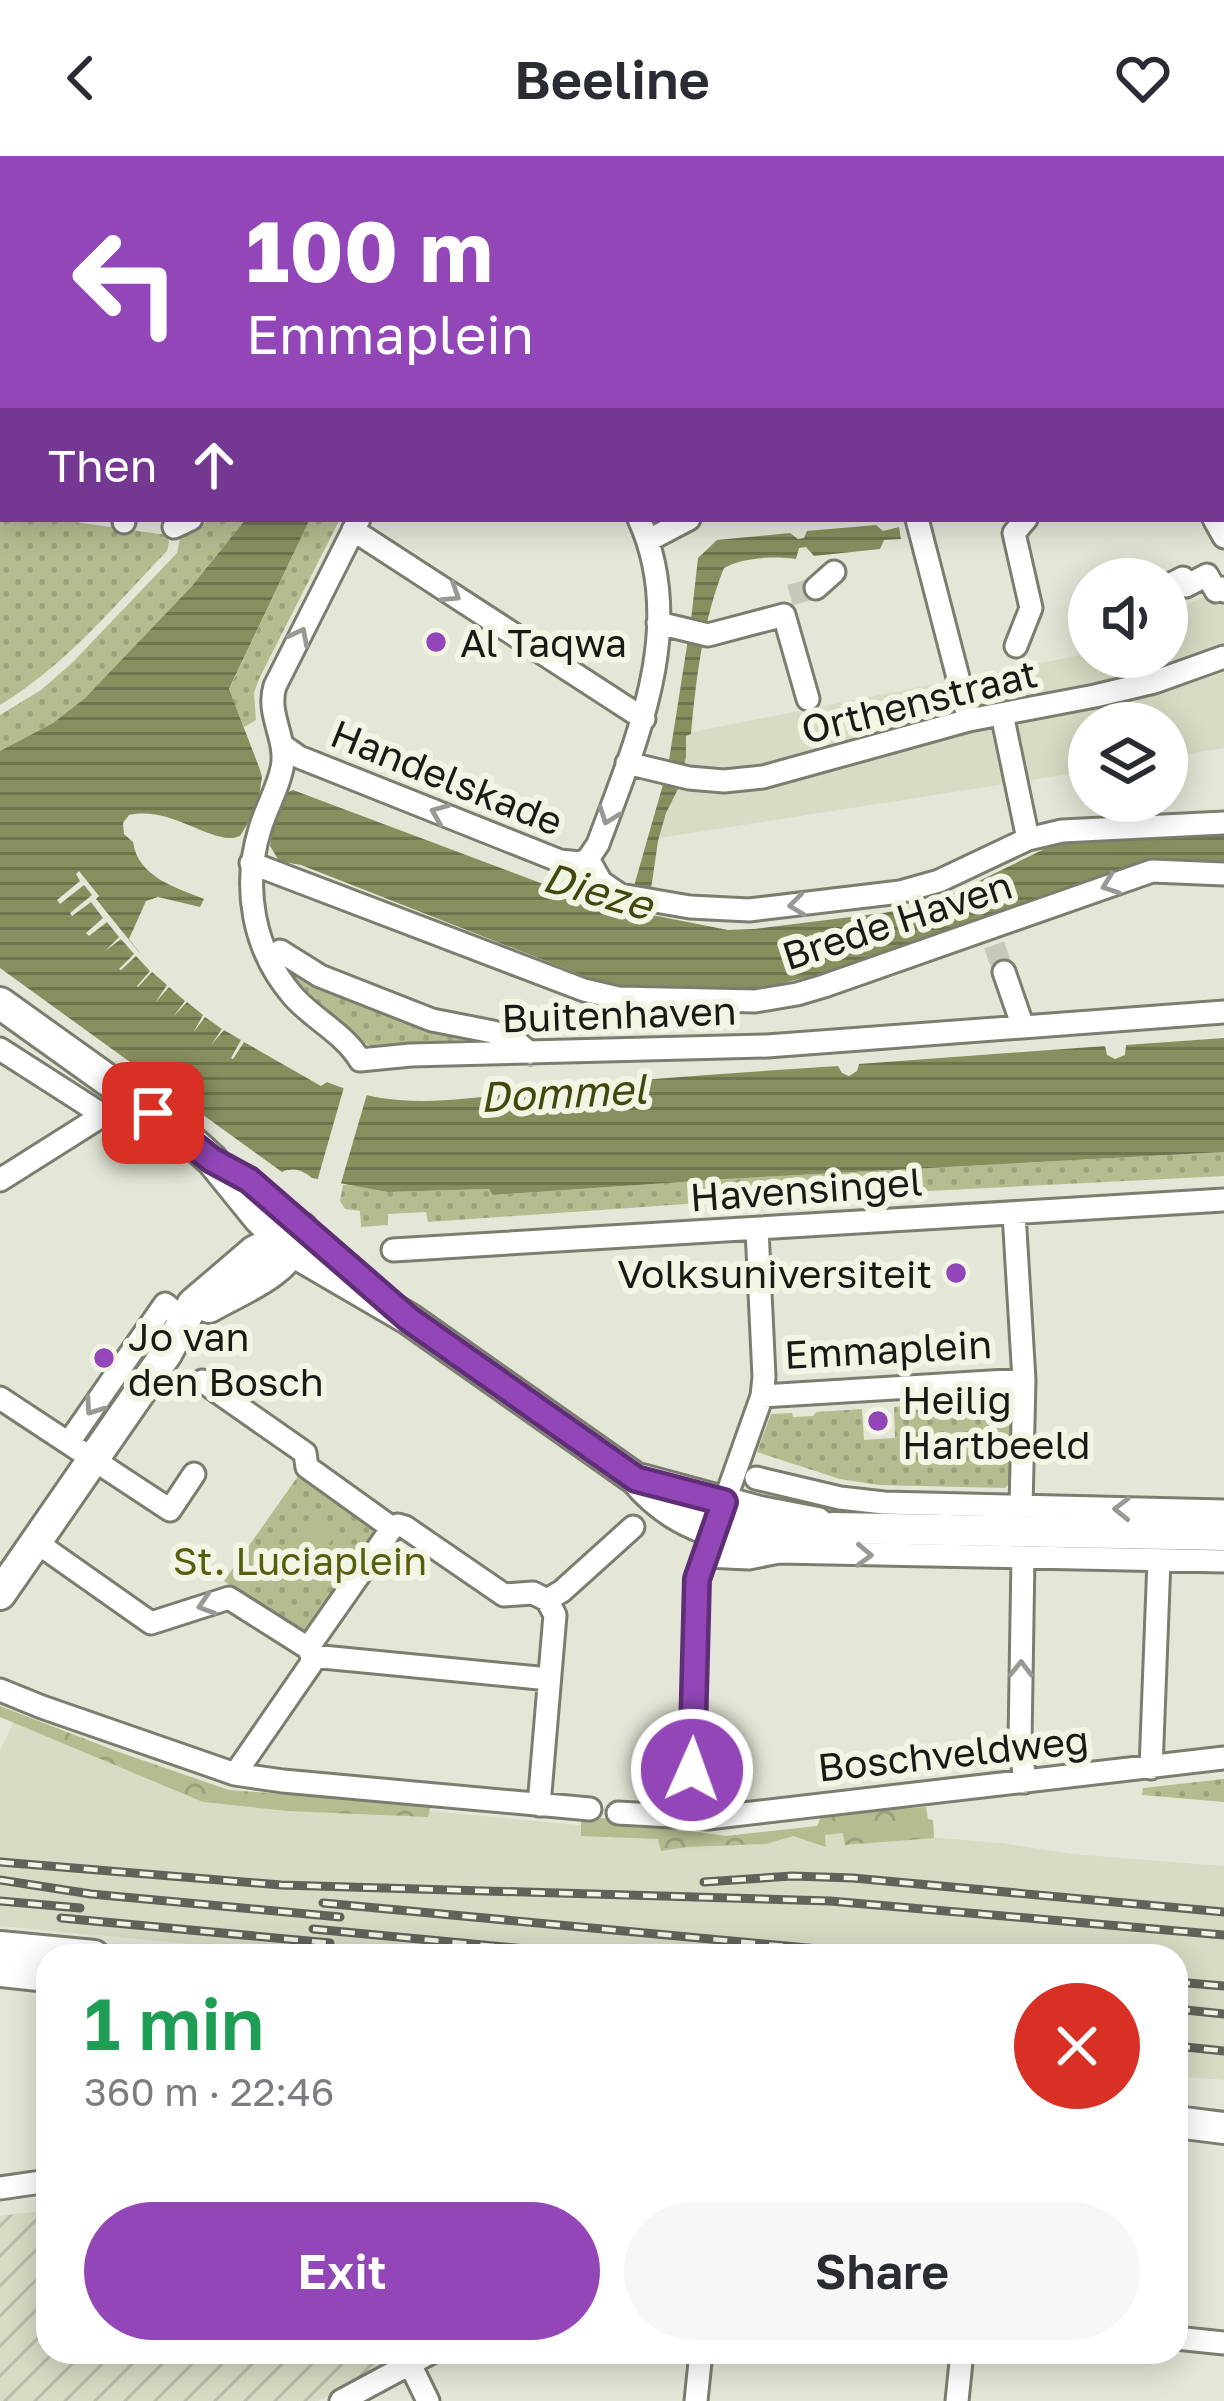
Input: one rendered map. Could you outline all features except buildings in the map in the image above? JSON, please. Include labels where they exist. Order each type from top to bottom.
[{"type":"street","points":[[677,522],[644,530],[658,574],[664,624],[644,718],[598,844],[588,859],[601,882],[620,895],[749,910],[900,892],[939,881],[1028,839],[1062,831],[1224,823]]},
{"type":"street","points":[[918,522],[969,719]]},
{"type":"street","points":[[1016,646],[1030,608],[1014,533],[1023,522]]},
{"type":"street","points":[[251,863],[284,760],[273,718],[275,686],[356,525],[644,718]]},
{"type":"street","points":[[816,588],[834,572]]},
{"type":"street","points":[[1188,585],[1207,575],[1216,591],[1222,588],[1224,592]]},
{"type":"street","points":[[664,624],[708,634],[787,605],[808,699]]},
{"type":"street","name":"Orthenstraat","points":[[627,763],[689,778],[764,777],[969,719],[1154,682],[1223,662]]},
{"type":"street","points":[[1153,678],[1154,682]]},
{"type":"street","points":[[1002,714],[1028,839]]},
{"type":"street","name":"Handelskade","points":[[282,745],[299,757],[560,861],[588,859]]},
{"type":"street","name":"Brede Haven","points":[[251,863],[561,983],[618,998],[767,1000],[992,938],[1152,871],[1224,874]]},
{"type":"street","name":"Buitenhaven","points":[[251,863],[255,922],[276,972],[304,1008],[350,1045],[360,1060],[410,1054],[767,1046],[1224,1012]]},
{"type":"street","points":[[280,951],[320,976],[432,1020],[512,1038],[530,1053]]},
{"type":"street","points":[[1004,972],[1023,1027]]},
{"type":"street","points":[[0,1003],[183,1134],[307,1262],[409,1319]]},
{"type":"street","points":[[0,1049],[103,1115],[0,1180]]},
{"type":"street","name":"Havensingel","points":[[393,1250],[1224,1200]]},
{"type":"street","points":[[1014,1213],[1024,1380]]},
{"type":"street","points":[[757,1229],[763,1396]]},
{"type":"street","points":[[287,1246],[409,1319],[636,1479],[709,1544],[749,1558],[779,1552],[976,1556],[1023,1531],[1224,1510]]},
{"type":"street","points":[[0,1594],[36,1542],[82,1450],[186,1321],[193,1304],[287,1246]]},
{"type":"street","name":"Emmaplein","points":[[690,1817],[697,1579],[763,1396],[1024,1380],[1020,1741],[1025,1782]]},
{"type":"street","points":[[202,1381],[305,1453],[307,1467],[392,1528]]},
{"type":"street","points":[[0,1398],[170,1510],[194,1474]]},
{"type":"street","points":[[756,1478],[1160,1560],[1224,1561]]},
{"type":"street","points":[[636,1479],[832,1528]]},
{"type":"street","points":[[235,1774],[311,1664],[310,1652],[398,1525],[504,1595],[533,1593],[548,1600],[555,1615],[539,1804]]},
{"type":"street","points":[[548,1600],[633,1527]]},
{"type":"street","points":[[709,1544],[738,1536],[802,1536],[832,1528],[1224,1535]]},
{"type":"street","points":[[949,1530],[976,1556]]},
{"type":"street","points":[[36,1542],[152,1622],[229,1598],[310,1652],[549,1679]]},
{"type":"street","points":[[1151,1768],[1160,1560]]},
{"type":"street","points":[[0,1690],[235,1774],[590,1809]]},
{"type":"street","name":"Boschveldweg","points":[[618,1814],[708,1818],[1224,1759]]},
{"type":"street","points":[[0,1947],[36,1950]]},
{"type":"street","points":[[0,1972],[36,1975]]},
{"type":"street","points":[[1188,2108],[1224,2112]]},
{"type":"street","points":[[1188,2124],[1224,2128]]},
{"type":"street","points":[[0,2188],[36,2183]]},
{"type":"street","points":[[1188,2339],[1224,2343]]},
{"type":"street","points":[[341,2401],[410,2364],[428,2401]]},
{"type":"street","points":[[696,2401],[700,2364]]},
{"type":"street","points":[[957,2401],[961,2364]]},
{"type":"shaded area","points":[[1224,587],[1224,748],[1188,754],[1188,702],[1068,702],[1068,774],[659,838],[672,736],[1068,658],[1068,678],[1188,678],[1188,604]]},
{"type":"shaded area","points":[[17,1715],[226,1792],[707,1837],[822,1828],[1224,1866],[1224,2080],[1188,2077],[1188,1944],[190,1944],[0,1926],[0,1751]]},
{"type":"shaded area","points":[[36,2212],[36,2364],[388,2364],[318,2401],[0,2401],[0,2216]]},
{"type":"green space","points":[[0,522],[75,522],[167,535],[167,551],[88,634],[47,672],[0,705]]},
{"type":"green space","points":[[244,522],[191,587],[85,698],[53,723],[0,751],[0,715],[41,690],[72,663],[177,553],[182,530]]},
{"type":"green space","points":[[309,522],[338,522],[259,679],[254,693],[256,720],[244,727],[229,690]]},
{"type":"green space","points":[[279,957],[508,1044],[385,1051],[354,1037],[324,1014]]},
{"type":"green space","points":[[1224,1152],[1224,1176],[728,1201],[428,1222],[426,1212],[388,1214],[388,1225],[361,1227],[360,1211],[345,1209],[340,1201],[343,1185],[388,1192],[490,1189],[493,1195]]},
{"type":"green space","points":[[1008,1400],[1012,1410],[1011,1482],[1005,1488],[879,1485],[840,1479],[757,1452],[771,1414],[813,1416],[862,1409],[864,1440],[895,1438],[894,1407],[932,1409],[935,1404]]},
{"type":"green space","name":"St. Luciaplein","points":[[301,1472],[377,1532],[306,1633],[300,1634],[224,1581]]},
{"type":"green space","points":[[308,1519],[334,1537],[300,1584],[274,1566]]},
{"type":"green space","points":[[0,1706],[229,1790],[431,1805],[428,1817],[203,1802],[0,1717]]},
{"type":"green space","points":[[1224,1779],[1224,1802],[1142,1795],[1143,1788]]},
{"type":"green space","points":[[900,1800],[901,1809],[926,1807],[934,1838],[845,1845],[843,1833],[825,1835],[826,1847],[793,1836],[766,1844],[661,1851],[658,1839],[581,1836],[581,1815],[726,1836],[817,1826],[821,1817],[855,1814],[854,1804]]},
{"type":"water","name":"Dommel","points":[[244,522],[309,522],[229,689],[262,777],[259,797],[283,805],[293,790],[586,900],[628,907],[668,767],[698,558],[717,540],[790,533],[798,539],[807,531],[899,527],[901,539],[884,540],[880,549],[814,556],[806,547],[799,548],[796,559],[760,558],[724,568],[706,629],[679,787],[658,841],[648,910],[652,915],[728,930],[918,907],[1065,839],[1224,831],[1224,862],[1138,864],[838,970],[757,989],[620,988],[301,865],[279,861],[270,846],[273,826],[251,818],[240,836],[229,838],[145,813],[129,815],[123,823],[124,834],[133,842],[142,864],[160,879],[204,899],[200,907],[158,897],[146,901],[129,939],[177,989],[243,1038],[315,1077],[350,1090],[403,1100],[838,1066],[849,1076],[859,1064],[1105,1046],[1107,1055],[1115,1059],[1125,1055],[1126,1045],[1224,1038],[1224,1152],[493,1195],[489,1189],[388,1192],[312,1178],[298,1170],[282,1172],[0,968],[0,751],[53,723],[85,698],[191,587]]},
{"type":"pier","points":[[79,871],[138,951],[188,998],[244,1037],[327,1082],[321,1086],[244,1042],[231,1058],[241,1040],[224,1030],[211,1045],[222,1029],[205,1017],[193,1033],[203,1015],[187,1002],[173,1017],[185,1001],[169,987],[155,1003],[167,985],[152,972],[138,987],[150,971],[136,956],[119,969],[134,954],[121,939],[105,951],[119,937],[107,922],[89,936],[86,933],[103,918],[91,902],[70,913],[92,895],[84,885],[60,904],[57,900],[80,881]]},
{"type":"pier","points":[[344,1087],[367,1094],[339,1190],[316,1185]]},
{"type":"tunnel","points":[[790,595],[816,588]]},
{"type":"tunnel","points":[[994,945],[1004,972]]},
{"type":"railway","points":[[0,1862],[281,1885],[830,1901],[1224,1935]]},
{"type":"railway","points":[[704,1882],[792,1876],[853,1878],[1224,1912]]},
{"type":"railway","points":[[0,1880],[91,1894],[340,1917]]},
{"type":"railway","points":[[0,1901],[80,1908]]},
{"type":"railway","points":[[323,1903],[765,1944]]},
{"type":"railway","points":[[61,1918],[330,1943]]},
{"type":"railway","points":[[313,1929],[472,1944]]},
{"type":"railway","points":[[1188,1983],[1224,1986]]},
{"type":"railway","points":[[1188,2010],[1224,2014]]},
{"type":"railway","points":[[1188,2047],[1224,2051]]},
{"type":"place","name":"Al Taqwa","points":[[436,642]]},
{"type":"place","name":"Volksuniversiteit","points":[[956,1273]]},
{"type":"place","name":"Jo van den Bosch","points":[[104,1358]]},
{"type":"place","name":"Heilig Hartbeeld","points":[[878,1421]]},
{"type":"route","points":[[153,1113],[212,1160],[249,1180],[409,1319],[636,1479],[724,1502],[697,1579],[692,1770]]},
{"type":"water label","name":"Dieze","points":[[598,890]]}]
